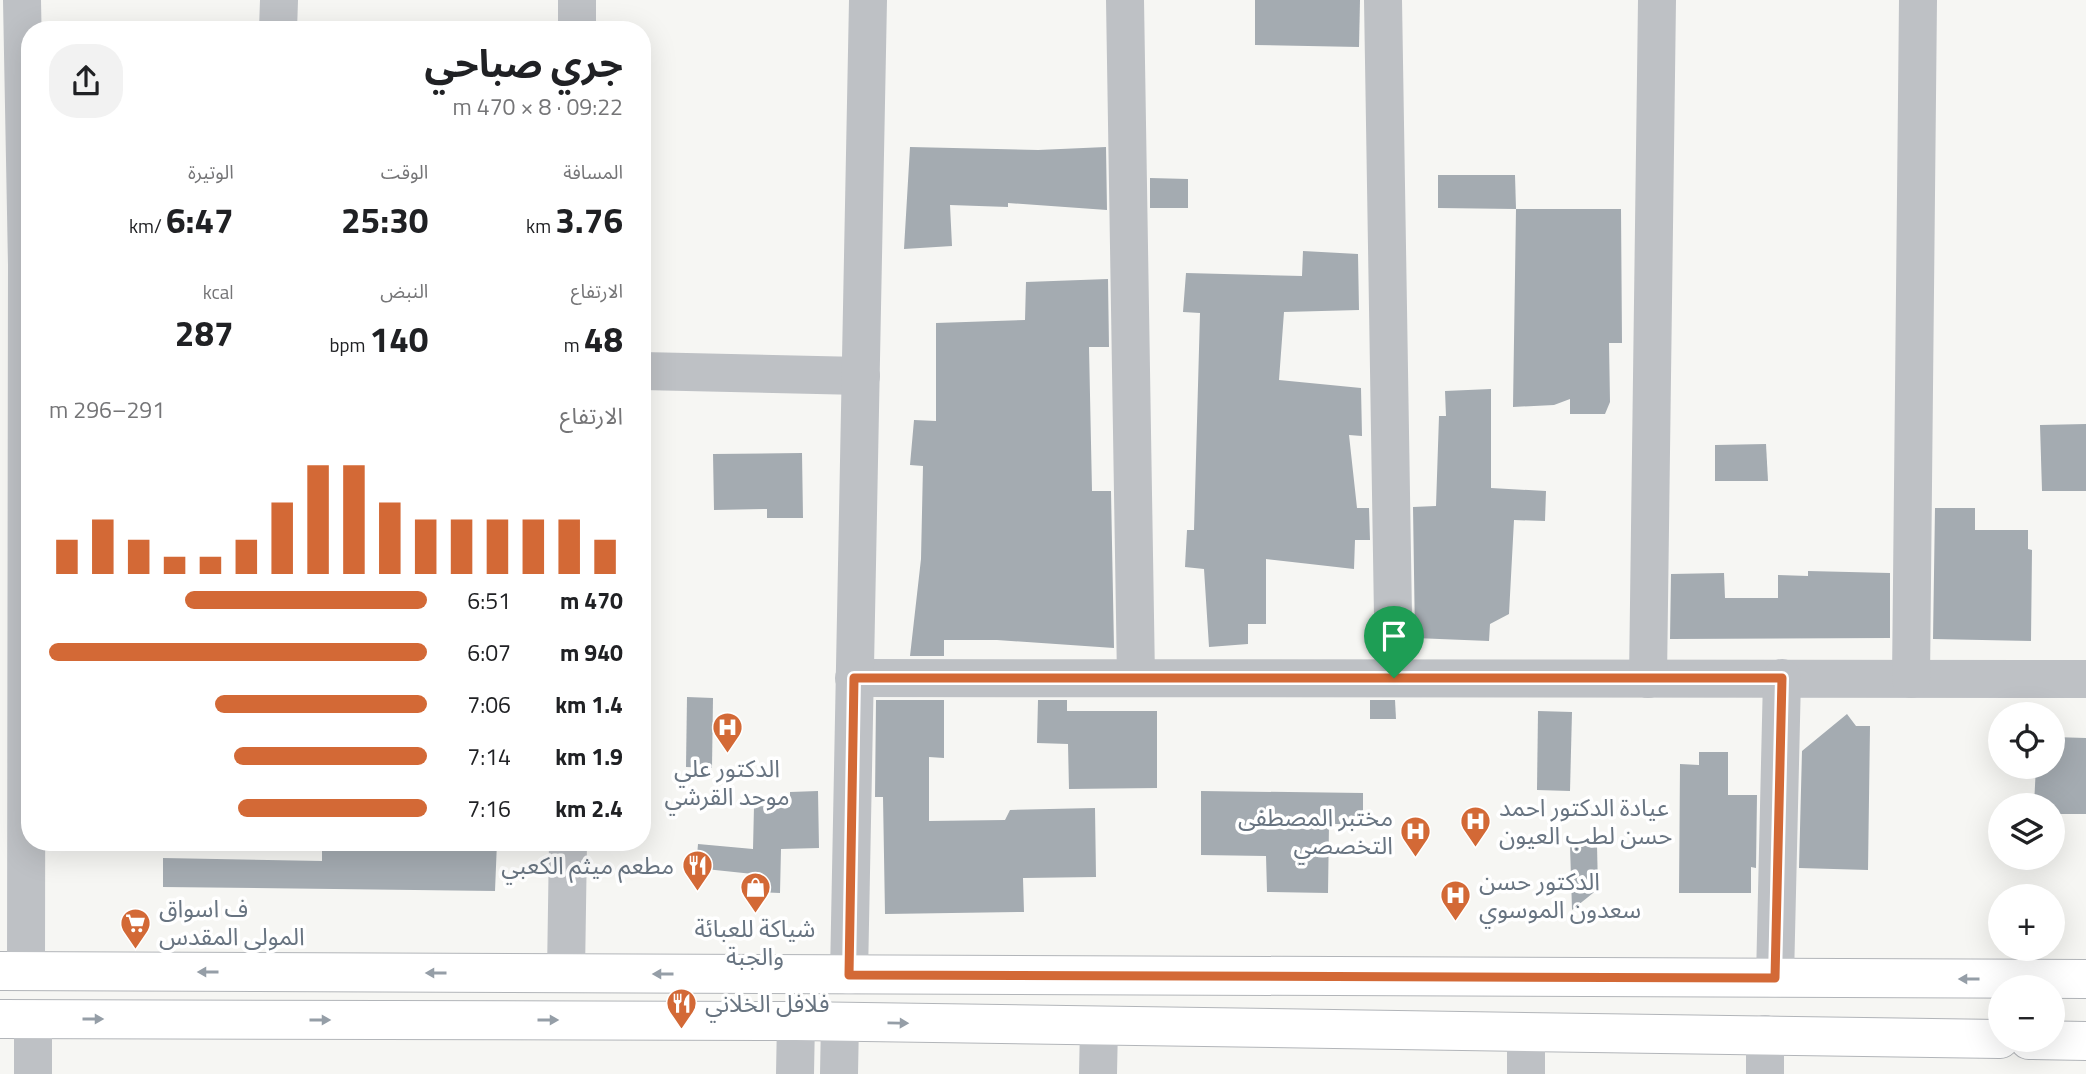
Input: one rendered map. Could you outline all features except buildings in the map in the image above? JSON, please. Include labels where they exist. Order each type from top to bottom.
[{"type":"main road","points":[[13,971],[2086,979]]},
{"type":"main road","points":[[1515,977],[1530,988],[1534,999],[1527,1022],[1519,1032]]},
{"type":"main road","points":[[1685,1033],[1671,1021],[1668,1009],[1678,988],[1694,978]]},
{"type":"main road","points":[[16,1019],[796,1021],[1988,1039]]},
{"type":"main road","points":[[2065,1041],[2086,1041]]},
{"type":"street","points":[[21,21],[22,0]]},
{"type":"street","points":[[278,21],[279,0]]},
{"type":"street","points":[[577,0],[577,21]]},
{"type":"street","points":[[849,975],[868,0]]},
{"type":"street","points":[[1125,0],[1136,678]]},
{"type":"street","points":[[1383,0],[1394,678]]},
{"type":"street","points":[[1648,679],[1657,0]]},
{"type":"street","points":[[1911,679],[1918,0]]},
{"type":"street","points":[[21,29],[13,265],[13,535],[21,644]]},
{"type":"street","points":[[651,371],[861,376]]},
{"type":"street","points":[[854,678],[2086,679]]},
{"type":"street","points":[[1775,978],[1782,678]]},
{"type":"street","points":[[13,971],[13,787],[21,761]]},
{"type":"street","points":[[566,973],[568,851]]},
{"type":"street","points":[[16,1019],[33,1074]]},
{"type":"street","points":[[795,1074],[796,1021]]},
{"type":"street","points":[[839,1074],[840,1022]]},
{"type":"street","points":[[1098,1074],[1099,1026]]},
{"type":"street","points":[[1519,1032],[1526,1074]]},
{"type":"street","points":[[1765,1034],[1765,1074]]},
{"type":"place","name":"الدكتور علي موحد القرشي","points":[[727,754]]},
{"type":"place","name":"عيادة الدكتور احمد حسن لطب العيون","points":[[1476,849]]},
{"type":"place","name":"مختبر المصطفى التخصصي","points":[[1416,859]]},
{"type":"place","name":"مطعم ميثم الكعبي","points":[[697,893]]},
{"type":"place","name":"شياكة للعبائة والجبة","points":[[755,914]]},
{"type":"place","name":"الدكتور حسن سعدون الموسوي","points":[[1456,923]]},
{"type":"place","name":"ف اسواق المولى المقدس","points":[[136,950]]},
{"type":"place","name":"فلافل الخلاني","points":[[682,1031]]},
{"type":"route","points":[[854,678],[1394,678],[1782,678],[1775,978],[849,975],[854,678]]}]
